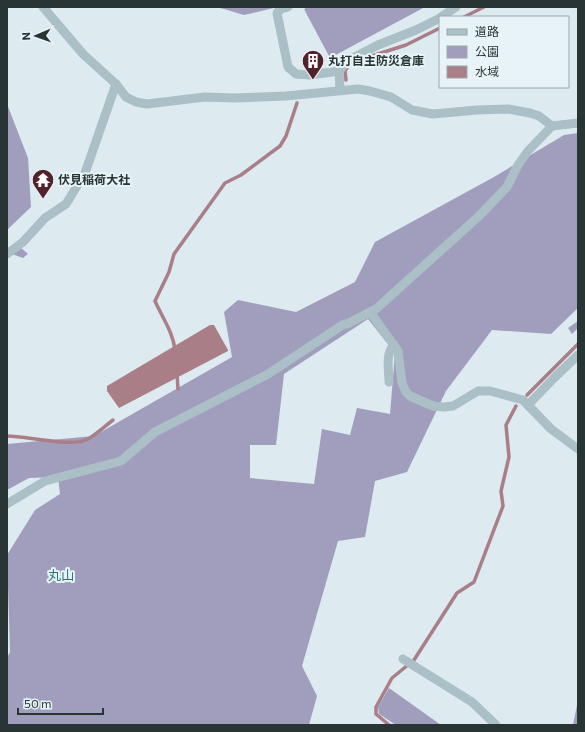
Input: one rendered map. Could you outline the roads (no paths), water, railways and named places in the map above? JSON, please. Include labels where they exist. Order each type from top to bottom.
[{"type":"street","points":[[43,7],[83,54],[116,84],[126,97],[136,102],[147,104],[205,97],[234,98],[289,96],[339,89],[358,89],[391,97],[412,110],[433,114],[508,109],[523,111],[539,116],[552,126]]},
{"type":"street","points":[[288,7],[281,9],[277,13],[288,67],[296,74],[310,75],[339,72]]},
{"type":"street","points":[[442,16],[456,7]]},
{"type":"street","points":[[339,89],[339,72],[349,60],[378,45],[416,30],[439,18]]},
{"type":"street","points":[[7,254],[23,242],[45,218],[66,204],[85,173],[116,84]]},
{"type":"street","points":[[7,504],[45,480],[121,461],[155,432],[268,374],[344,324],[370,312],[454,240],[479,216],[507,187],[518,165],[528,151],[552,126],[578,123]]},
{"type":"street","points":[[370,312],[398,351],[401,380],[410,396],[433,406],[444,408],[453,406],[478,391],[485,391],[523,400],[551,429],[578,449]]},
{"type":"street","points":[[389,382],[389,355],[390,349],[394,345]]},
{"type":"street","points":[[528,405],[578,355]]},
{"type":"street","points":[[407,662],[472,702],[496,725]]},
{"type":"water","points":[[210,325],[214,325],[228,351],[119,408],[107,391],[107,386]]},
{"type":"waterway","points":[[466,16],[484,7]]},
{"type":"waterway","points":[[356,61],[406,45],[439,28]]},
{"type":"waterway","points":[[346,80],[345,71],[347,68]]},
{"type":"waterway","points":[[175,350],[170,331],[155,301],[169,272],[174,254],[225,183],[241,175],[280,146],[286,136],[297,103]]},
{"type":"waterway","points":[[527,395],[578,344]]},
{"type":"waterway","points":[[177,374],[178,389]]},
{"type":"waterway","points":[[389,725],[376,714],[376,707],[392,678],[414,660],[457,593],[474,582],[503,506],[501,491],[509,457],[506,425],[516,406]]},
{"type":"waterway","points":[[7,436],[61,442],[81,441],[88,439],[113,420]]},
{"type":"place","name":"丸打自主防災倉庫","points":[[313,80]]},
{"type":"place","name":"伏見稲荷大社","points":[[43,200]]},
{"type":"district","name":"丸山","points":[[61,575]]}]
